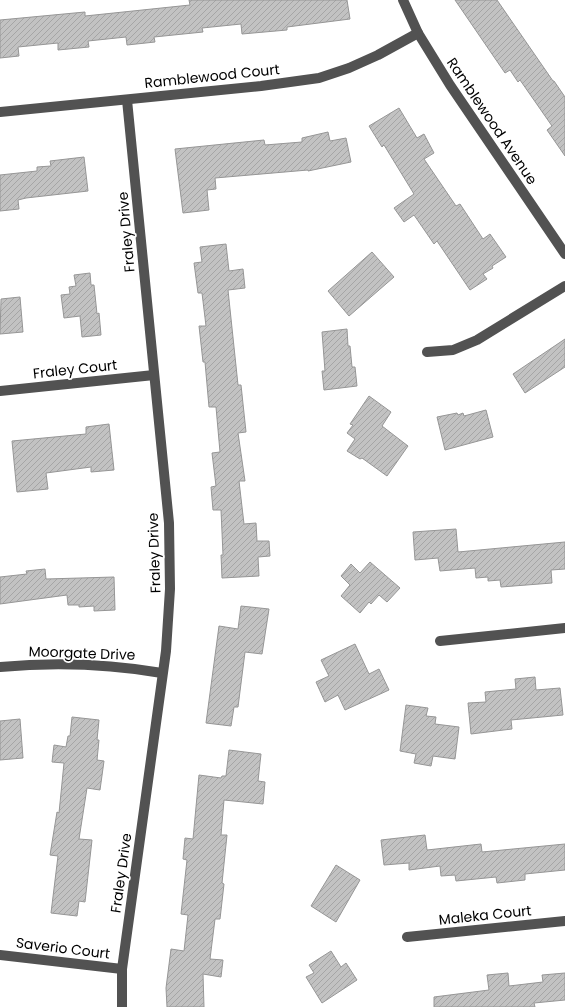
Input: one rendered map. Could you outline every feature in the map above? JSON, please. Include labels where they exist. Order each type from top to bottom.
[{"type":"street","name":"Ramblewood Avenue","points":[[403,0],[418,33],[450,86],[565,254]]},
{"type":"street","name":"Ramblewood Court","points":[[0,112],[261,86],[319,78],[372,58],[418,33]]},
{"type":"street","name":"Fraley Drive","points":[[122,1006],[122,969],[166,651],[170,589],[169,523],[128,100]]},
{"type":"street","points":[[427,352],[452,350],[477,340],[565,286]]},
{"type":"street","name":"Fraley Court","points":[[0,391],[154,375]]},
{"type":"street","points":[[440,641],[565,628]]},
{"type":"street","name":"Moorgate Drive","points":[[0,667],[35,664],[88,665],[162,673]]},
{"type":"street","name":"Maleka Court","points":[[407,938],[565,921]]},
{"type":"street","name":"Saverio Court","points":[[0,955],[122,969]]},
{"type":"building","points":[[189,0],[347,0],[350,19],[287,27],[287,30],[242,34],[241,24],[202,28],[203,32],[154,37],[155,42],[127,45],[126,37],[88,41],[89,47],[58,50],[58,43],[18,47],[19,56],[0,58],[0,20],[85,12],[85,16],[190,5]]},
{"type":"building","points":[[455,0],[497,0],[565,97],[565,156],[547,130],[552,126],[520,80],[518,82],[510,70],[505,73]]},
{"type":"building","points":[[399,108],[417,138],[424,134],[434,153],[424,159],[456,206],[460,204],[483,239],[490,234],[506,257],[483,274],[487,279],[470,290],[437,241],[434,244],[414,215],[404,222],[394,208],[414,194],[384,145],[382,147],[369,126]]},
{"type":"building","points":[[328,132],[330,141],[346,138],[351,162],[308,171],[215,178],[216,189],[207,190],[209,210],[183,213],[175,149],[264,140],[265,145],[302,142],[302,138]]},
{"type":"building","points":[[84,157],[88,191],[26,198],[18,200],[19,209],[0,211],[0,175],[37,171],[37,167],[51,166],[50,161]]},
{"type":"building","points":[[226,244],[229,271],[243,269],[245,288],[228,290],[238,385],[241,385],[246,432],[238,433],[245,481],[239,481],[244,524],[256,523],[257,541],[269,541],[270,556],[258,557],[259,576],[222,578],[221,555],[223,555],[221,510],[213,510],[211,487],[216,486],[212,453],[220,452],[216,407],[209,407],[205,362],[203,362],[199,326],[206,326],[202,293],[198,293],[194,263],[202,262],[200,247]]},
{"type":"building","points":[[372,252],[394,277],[349,316],[328,291]]},
{"type":"building","points":[[90,273],[91,285],[94,285],[97,314],[99,313],[101,335],[82,337],[80,316],[64,318],[61,295],[70,294],[69,287],[76,286],[74,275]]},
{"type":"building","points":[[20,297],[23,332],[0,334],[1,299]]},
{"type":"building","points":[[347,329],[348,346],[350,346],[352,367],[355,367],[357,386],[324,390],[322,371],[325,371],[322,332]]},
{"type":"building","points":[[565,339],[565,367],[525,393],[513,374]]},
{"type":"building","points":[[369,396],[391,412],[382,426],[408,446],[387,476],[362,458],[360,459],[347,451],[355,439],[347,433],[353,425],[350,424]]},
{"type":"building","points":[[486,410],[493,437],[445,450],[437,417],[457,413],[458,415],[463,413],[464,416]]},
{"type":"building","points":[[109,424],[114,470],[91,472],[91,467],[46,473],[48,489],[17,492],[12,441],[86,434],[86,427]]},
{"type":"building","points":[[456,529],[458,552],[565,542],[565,569],[551,570],[552,583],[501,587],[500,580],[488,581],[488,577],[476,578],[475,568],[440,571],[438,558],[415,560],[413,532]]},
{"type":"building","points":[[370,562],[400,588],[387,602],[379,595],[371,604],[369,602],[360,613],[341,596],[350,585],[341,576],[351,564],[360,573]]},
{"type":"building","points":[[45,569],[46,579],[114,577],[115,610],[94,611],[94,606],[79,607],[79,605],[68,605],[67,595],[0,604],[0,577],[27,574],[26,571]]},
{"type":"building","points":[[241,606],[269,609],[262,654],[245,652],[238,707],[234,707],[231,726],[206,723],[219,626],[238,629]]},
{"type":"building","points":[[355,644],[369,674],[379,669],[389,690],[345,710],[338,695],[325,702],[316,682],[329,676],[321,660]]},
{"type":"building","points":[[535,677],[536,690],[560,688],[563,715],[511,720],[512,729],[471,734],[468,703],[486,702],[485,692],[516,689],[515,679]]},
{"type":"building","points":[[406,705],[428,708],[426,716],[436,717],[435,724],[459,727],[455,759],[433,756],[431,766],[414,763],[416,754],[400,751]]},
{"type":"building","points":[[72,717],[99,720],[97,760],[104,761],[100,790],[87,788],[79,839],[92,840],[85,902],[79,901],[77,916],[51,913],[58,856],[50,855],[57,812],[59,813],[64,763],[52,762],[54,745],[66,747],[68,736],[70,736]]},
{"type":"building","points":[[20,719],[23,758],[0,760],[0,721]]},
{"type":"building","points":[[229,750],[261,754],[258,781],[265,782],[263,804],[224,800],[221,835],[227,835],[222,883],[224,884],[220,919],[215,919],[210,959],[223,960],[221,977],[203,974],[204,1007],[167,1007],[166,988],[171,949],[184,951],[188,915],[181,914],[187,860],[183,859],[185,838],[193,839],[199,775],[221,778],[222,776],[226,776]]},
{"type":"building","points":[[425,835],[427,850],[481,844],[482,852],[565,844],[565,870],[525,874],[525,880],[497,883],[496,877],[456,881],[455,875],[441,876],[440,866],[409,870],[409,863],[384,865],[381,840]]},
{"type":"building","points":[[336,865],[360,880],[336,922],[311,906]]},
{"type":"building","points":[[331,951],[341,967],[346,963],[357,980],[322,1003],[306,977],[314,973],[309,965]]},
{"type":"building","points":[[508,973],[509,986],[543,982],[542,975],[565,973],[565,1000],[534,1003],[535,1007],[434,1007],[434,997],[489,990],[487,975]]}]
